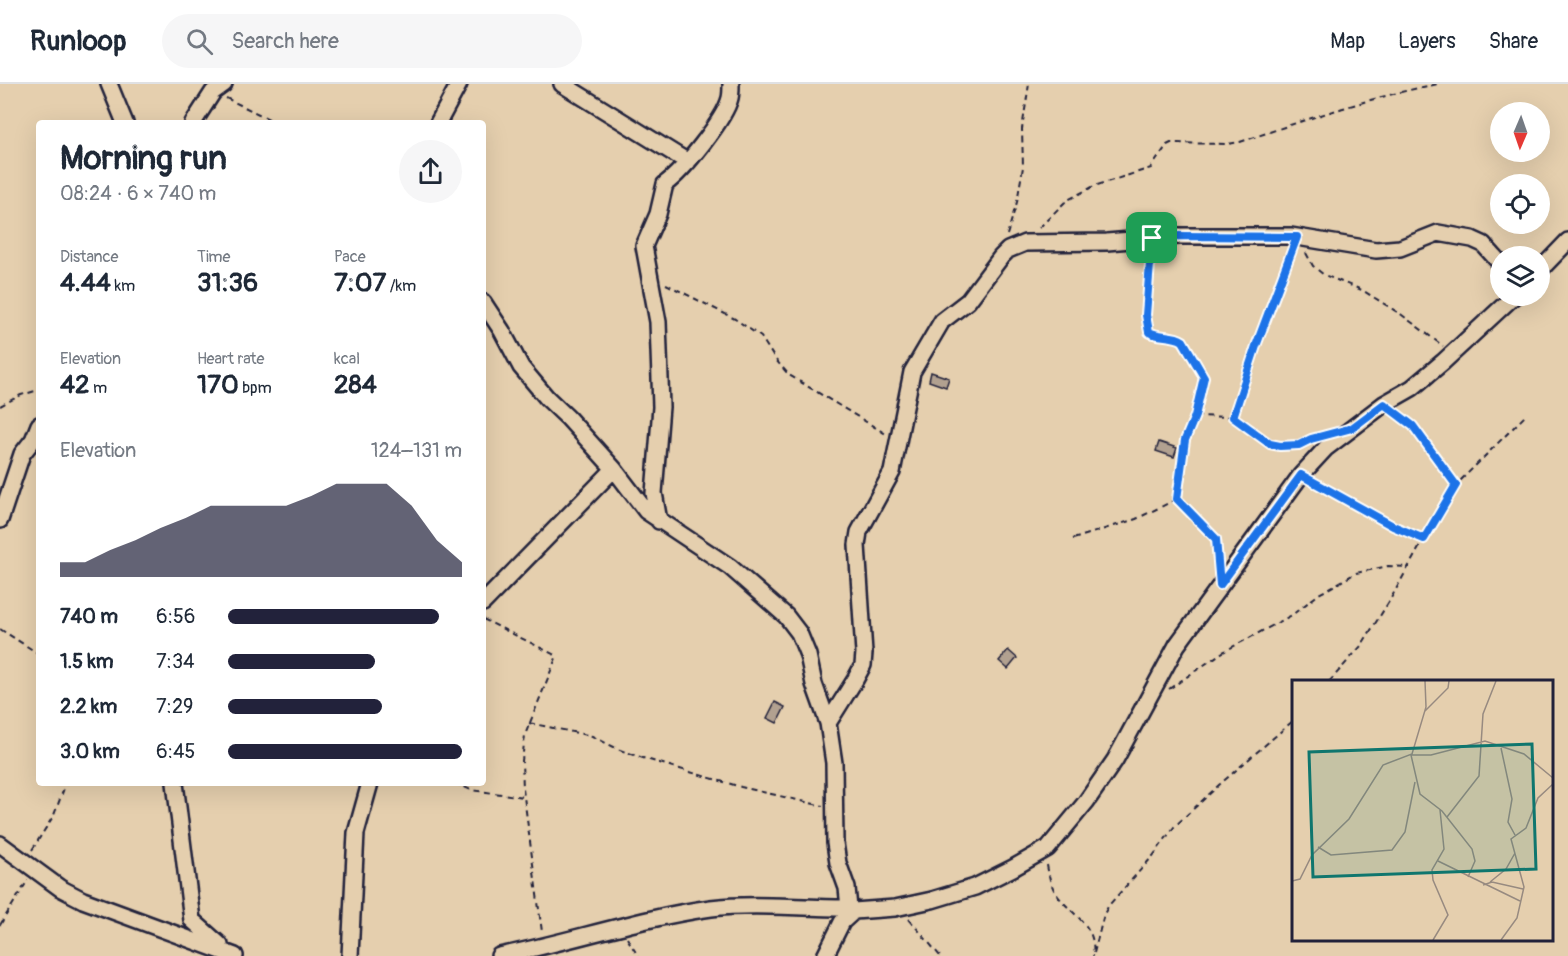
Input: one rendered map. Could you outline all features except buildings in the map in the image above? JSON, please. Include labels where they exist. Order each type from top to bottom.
[{"type":"street","points":[[109,84],[124,120]]},
{"type":"street","points":[[440,120],[459,84]]},
{"type":"street","points":[[562,84],[688,162]]},
{"type":"street","points":[[659,521],[654,493],[661,406],[658,322],[644,246],[658,214],[665,184],[675,177],[688,162],[723,112],[730,98],[731,84]]},
{"type":"street","points":[[195,120],[218,88]]},
{"type":"street","points":[[828,723],[863,665],[857,545],[859,532],[892,472],[912,372],[942,321],[968,301],[1001,256],[1008,250],[1025,243],[1179,236],[1300,237],[1376,250],[1400,248],[1438,233],[1472,238],[1483,244],[1490,252]]},
{"type":"street","points":[[1550,260],[1568,241]]},
{"type":"street","points":[[500,956],[675,914],[713,908],[851,910],[895,908],[975,887],[1048,848],[1086,802],[1115,760],[1177,645],[1301,475],[1326,448],[1384,404],[1412,388],[1503,306]]},
{"type":"street","points":[[486,307],[521,367],[614,470],[646,511],[730,567],[786,616],[799,633],[808,655],[814,684],[828,723],[834,763],[834,809],[838,863],[847,888],[851,910],[842,922],[825,956]]},
{"type":"street","points":[[0,520],[21,454],[33,440],[36,432]]},
{"type":"street","points":[[486,600],[614,470]]},
{"type":"street","points":[[175,786],[192,920],[232,955]]},
{"type":"street","points":[[350,956],[356,833],[369,786]]},
{"type":"street","points":[[0,844],[60,888],[83,900],[232,955]]},
{"type":"path","points":[[1007,235],[1017,202],[1023,167],[1022,129],[1029,84]]},
{"type":"path","points":[[1025,243],[1066,201],[1094,186],[1151,168],[1167,145],[1171,143],[1228,144],[1240,142],[1320,114],[1401,91],[1438,84]]},
{"type":"path","points":[[218,88],[273,120]]},
{"type":"path","points":[[1300,237],[1306,254],[1317,270],[1362,290],[1402,315],[1453,353]]},
{"type":"path","points":[[1233,417],[1256,346],[1300,237]]},
{"type":"path","points":[[1152,238],[1146,315],[1149,332],[1177,337],[1183,341],[1202,374],[1203,385],[1195,416],[1185,440],[1177,499]]},
{"type":"path","points":[[648,275],[735,319],[761,338],[789,375],[899,442]]},
{"type":"path","points":[[0,406],[36,391]]},
{"type":"path","points":[[1384,404],[1413,426],[1456,485]]},
{"type":"path","points":[[1330,680],[1361,646],[1410,567],[1456,485],[1526,415]]},
{"type":"path","points":[[1195,416],[1233,417],[1270,444],[1280,446],[1299,445],[1321,436]]},
{"type":"path","points":[[1301,475],[1393,526],[1424,539]]},
{"type":"path","points":[[1073,539],[1136,519],[1177,499]]},
{"type":"path","points":[[1177,499],[1216,539],[1220,585]]},
{"type":"path","points":[[1165,692],[1223,652],[1292,615],[1319,594],[1356,573],[1388,566],[1410,567]]},
{"type":"path","points":[[486,621],[555,655],[556,660],[525,735],[522,761],[524,797],[544,947]]},
{"type":"path","points":[[0,629],[36,652]]},
{"type":"path","points":[[1093,955],[1109,905],[1153,856],[1174,827],[1292,721]]},
{"type":"path","points":[[530,723],[592,736],[620,750],[646,759],[834,809]]},
{"type":"path","points":[[0,925],[24,883],[65,786]]},
{"type":"path","points":[[461,786],[471,790],[524,797]]},
{"type":"path","points":[[1048,848],[1045,859],[1050,883],[1059,897],[1088,926],[1093,955]]},
{"type":"path","points":[[895,908],[901,911],[921,932],[940,956]]},
{"type":"path","points":[[0,919],[5,918]]},
{"type":"path","points":[[618,928],[631,943],[638,956]]},
{"type":"route","points":[[1179,236],[1297,237],[1256,346],[1233,417],[1270,444],[1299,445],[1311,439],[1352,428],[1384,404],[1413,426],[1456,485],[1424,539],[1393,526],[1301,475],[1220,585],[1216,539],[1177,499],[1185,440],[1195,416],[1204,377],[1183,341],[1177,337],[1149,332],[1146,315],[1152,238],[1179,236]]}]
